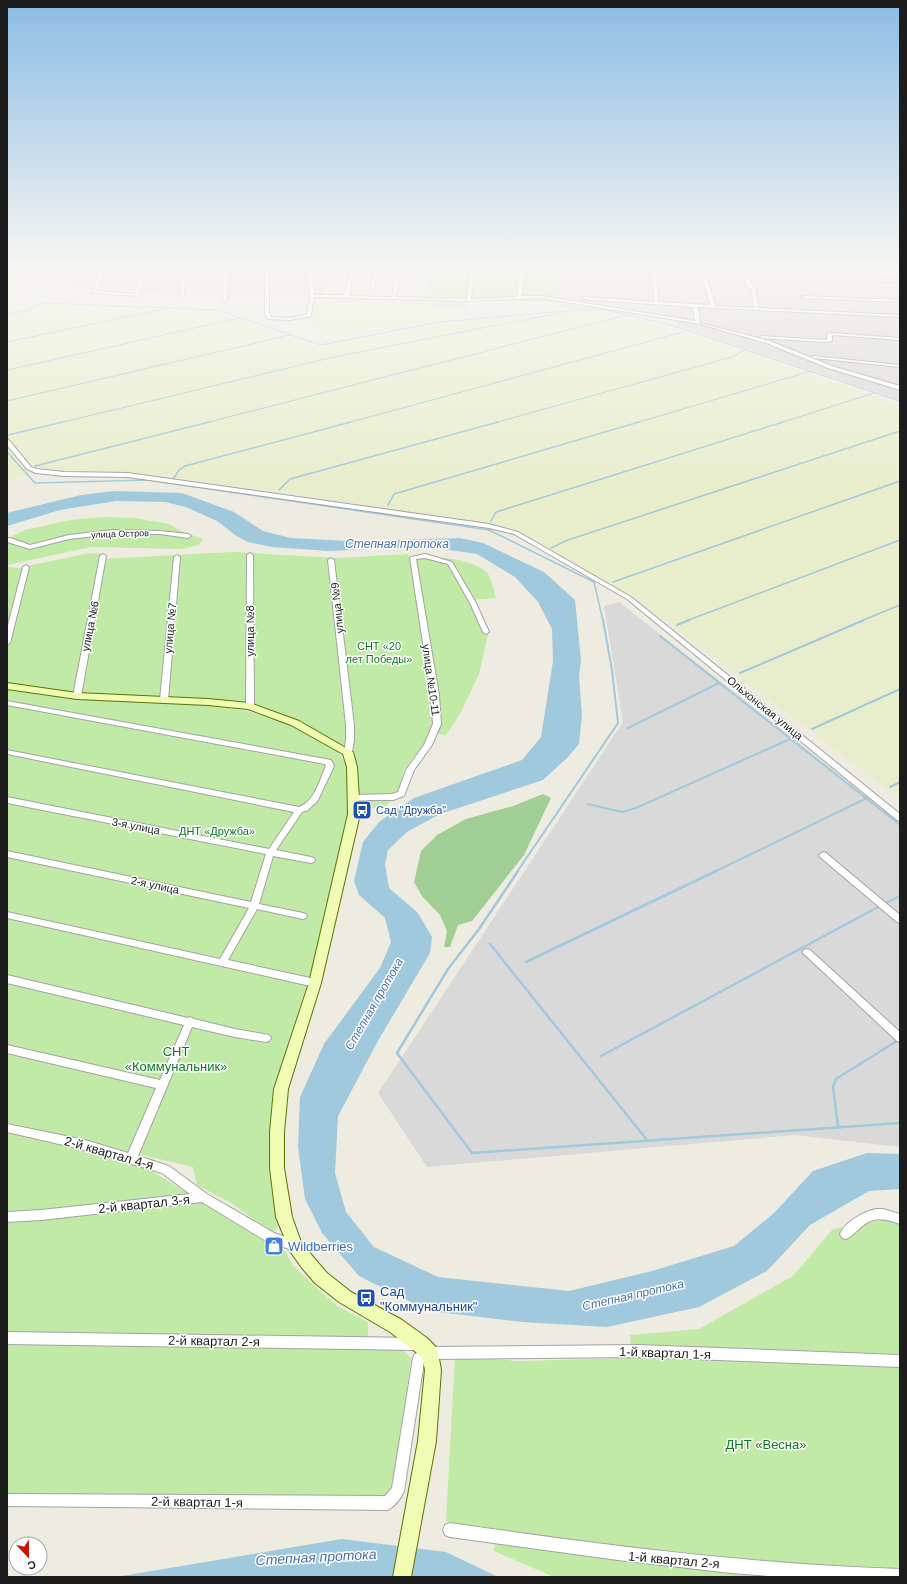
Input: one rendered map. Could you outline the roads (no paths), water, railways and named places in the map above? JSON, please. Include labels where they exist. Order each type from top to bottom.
[{"type":"street","points":[[756,339],[809,357],[830,366],[900,388]]},
{"type":"street","points":[[790,339],[825,341],[830,339]]},
{"type":"street","points":[[809,357],[900,366]]},
{"type":"street","name":"Ольхонская улица","points":[[7,441],[29,468],[36,471],[64,474],[128,475],[416,514],[503,529],[516,533],[629,598],[900,818]]},
{"type":"street","name":"улица Остров","points":[[7,540],[25,547],[32,547],[68,537],[102,532],[175,533],[188,536]]},
{"type":"street","name":"улица №8","points":[[250,555],[250,706]]},
{"type":"street","name":"улица №6","points":[[77,696],[103,556]]},
{"type":"street","name":"улица №10-11","points":[[355,798],[393,797],[401,794],[410,770],[428,745],[437,724],[435,695],[413,558],[425,556],[450,563],[473,603],[486,632]]},
{"type":"street","name":"улица №7","points":[[164,700],[177,557]]},
{"type":"street","name":"улица №9","points":[[331,560],[350,725],[348,752]]},
{"type":"street","points":[[7,643],[26,567]]},
{"type":"street","points":[[7,686],[77,696],[230,703],[250,706],[295,723],[348,752],[352,767],[355,798],[354,814],[315,983],[281,1090],[277,1132],[277,1168],[284,1217],[295,1246],[321,1278],[345,1297],[396,1326],[425,1348],[433,1370],[427,1440],[414,1504],[402,1577]]},
{"type":"street","points":[[7,703],[328,762],[330,766],[313,804],[306,809],[299,810],[7,752]]},
{"type":"street","name":"3-я улица","points":[[7,800],[311,860]]},
{"type":"street","points":[[223,962],[254,906],[270,853],[299,810]]},
{"type":"street","name":"2-я улица","points":[[7,854],[303,916]]},
{"type":"street","points":[[823,855],[900,920]]},
{"type":"street","points":[[7,915],[315,983]]},
{"type":"street","points":[[807,952],[900,1038]]},
{"type":"street","points":[[7,979],[190,1021],[235,1033],[266,1038]]},
{"type":"street","points":[[131,1159],[190,1021]]},
{"type":"street","points":[[7,1049],[162,1085]]},
{"type":"street","name":"2-й квартал 4-я","points":[[7,1128],[85,1145],[165,1169],[203,1197]]},
{"type":"street","name":"2-й квартал 3-я","points":[[7,1217],[203,1197],[270,1237],[295,1246]]},
{"type":"street","points":[[846,1234],[863,1217],[885,1213],[900,1218]]},
{"type":"street","name":"2-й квартал 2-я","points":[[7,1338],[425,1348]]},
{"type":"street","name":"1-й квартал 1-я","points":[[425,1348],[639,1352],[900,1361]]},
{"type":"street","name":"2-й квартал 1-я","points":[[7,1500],[388,1504],[398,1492],[419,1358],[425,1348]]},
{"type":"street","name":"1-й квартал 2-я","points":[[450,1530],[623,1555],[842,1575],[900,1576]]},
{"type":"water","name":"Степная протока","points":[[114,491],[182,493],[234,512],[263,531],[291,538],[349,541],[460,538],[483,543],[544,572],[575,600],[581,661],[579,676],[582,715],[579,744],[568,757],[543,780],[440,814],[407,832],[388,850],[385,864],[389,888],[418,913],[432,937],[430,953],[379,1039],[338,1116],[335,1173],[346,1212],[374,1247],[438,1277],[569,1291],[652,1271],[734,1246],[774,1213],[813,1171],[867,1153],[900,1154],[900,1189],[869,1191],[810,1225],[767,1271],[699,1307],[607,1327],[522,1322],[429,1311],[359,1276],[322,1233],[305,1199],[298,1147],[300,1097],[324,1044],[380,968],[391,942],[385,918],[359,895],[354,881],[363,842],[379,822],[414,798],[522,760],[541,737],[553,661],[552,629],[538,602],[515,577],[477,554],[437,548],[391,548],[329,551],[272,547],[248,542],[235,535],[217,521],[186,507],[165,502],[116,501],[60,510],[7,526],[7,513],[81,495]]},
{"type":"water","name":"Степная протока","points":[[342,1539],[446,1552],[498,1577],[116,1577]]},
{"type":"waterway","points":[[7,342],[22,339]]},
{"type":"waterway","points":[[7,370],[146,339]]},
{"type":"waterway","points":[[7,401],[273,339]]},
{"type":"waterway","points":[[303,339],[321,345],[352,339]]},
{"type":"waterway","points":[[59,423],[334,357],[427,339]]},
{"type":"waterway","points":[[205,423],[534,339]]},
{"type":"waterway","points":[[347,423],[658,339]]},
{"type":"waterway","points":[[713,339],[810,371]]},
{"type":"waterway","points":[[494,423],[732,357],[745,350]]},
{"type":"waterway","points":[[636,423],[810,371]]},
{"type":"waterway","points":[[810,371],[900,401]]},
{"type":"waterway","points":[[780,423],[874,393]]},
{"type":"waterway","points":[[8,435],[63,422]]},
{"type":"waterway","points":[[35,466],[209,422]]},
{"type":"waterway","points":[[172,481],[179,470],[185,466],[351,422]]},
{"type":"waterway","points":[[279,490],[290,479],[498,422]]},
{"type":"waterway","points":[[388,505],[394,494],[639,422]]},
{"type":"waterway","points":[[491,521],[496,512],[783,422]]},
{"type":"waterway","points":[[551,548],[568,540],[900,431]]},
{"type":"waterway","points":[[7,452],[35,483],[148,480],[489,530],[594,582],[603,621]]},
{"type":"waterway","points":[[613,582],[900,481]]},
{"type":"waterway","points":[[686,621],[900,540]]},
{"type":"waterway","points":[[861,621],[900,605]]},
{"type":"waterway","points":[[517,872],[618,723],[612,670],[603,620]]},
{"type":"waterway","points":[[677,625],[689,620]]},
{"type":"waterway","points":[[740,673],[864,620]]},
{"type":"waterway","points":[[660,636],[866,798]]},
{"type":"waterway","points":[[628,728],[719,683]]},
{"type":"waterway","points":[[812,729],[900,689]]},
{"type":"waterway","points":[[588,804],[622,812],[636,808],[790,739]]},
{"type":"waterway","points":[[890,787],[900,782]]},
{"type":"waterway","points":[[714,872],[866,798]]},
{"type":"waterway","points":[[866,798],[900,825]]},
{"type":"waterway","points":[[518,871],[479,929],[448,969],[397,1053],[472,1153],[900,1123]]},
{"type":"waterway","points":[[526,962],[716,871]]},
{"type":"waterway","points":[[884,904],[900,896]]},
{"type":"waterway","points":[[601,1056],[880,906]]},
{"type":"waterway","points":[[490,944],[647,1140]]},
{"type":"waterway","points":[[838,1126],[833,1087],[836,1079],[900,1039]]},
{"type":"place","name":"Сад \"Дружба\"","points":[[362,810]]},
{"type":"place","name":"Wildberries","points":[[274,1246]]},
{"type":"place","name":"Сад \"Коммунальник\"","points":[[366,1298]]},
{"type":"park label","name":"СНТ «20 лет Победы»","points":[[379,652]]},
{"type":"park label","name":"ДНТ «Дружба»","points":[[217,831]]},
{"type":"park label","name":"СНТ «Коммунальник»","points":[[176,1058]]},
{"type":"park label","name":"ДНТ «Весна»","points":[[766,1444]]}]
